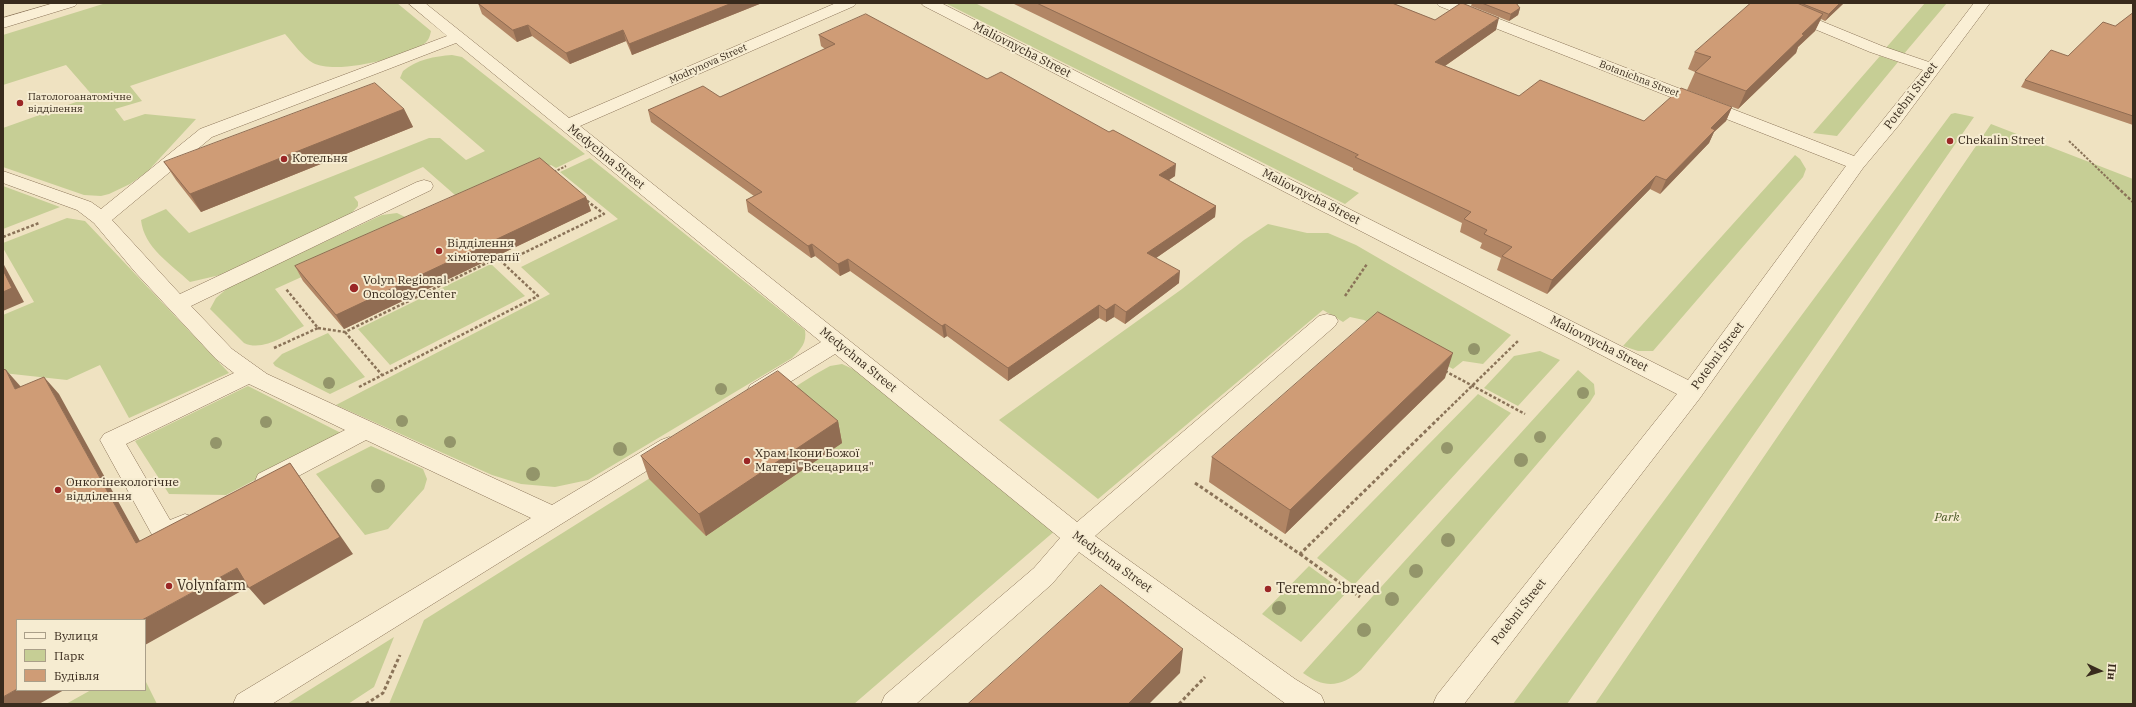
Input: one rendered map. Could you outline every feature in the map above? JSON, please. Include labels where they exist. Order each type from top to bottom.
[{"type":"street","points":[[3,23],[70,3]]},
{"type":"street","name":"Medychna Street","points":[[416,3],[1077,537],[1285,688],[1311,704]]},
{"type":"street","name":"Modrynova Street","points":[[567,125],[848,3]]},
{"type":"street","name":"Maliovnycha Street","points":[[929,3],[1692,392]]},
{"type":"street","name":"Botanichna Street","points":[[1444,3],[1857,164]]},
{"type":"street","points":[[1764,3],[1876,49],[1932,68]]},
{"type":"street","name":"Potebni Street","points":[[1447,704],[1692,392],[1857,164],[1893,121],[1982,3]]},
{"type":"street","points":[[102,219],[206,133],[458,37]]},
{"type":"street","points":[[3,177],[84,206],[102,219],[142,267],[176,304],[224,354],[245,369],[319,408],[554,517]]},
{"type":"street","points":[[176,304],[424,186]]},
{"type":"street","points":[[895,704],[1043,576],[1077,537],[1327,321]]},
{"type":"street","points":[[741,402],[837,343]]},
{"type":"street","points":[[206,514],[165,535],[112,440],[245,369]]},
{"type":"street","points":[[247,492],[368,430]]},
{"type":"street","points":[[247,704],[688,435]]},
{"type":"path","points":[[2069,141],[2133,202]]},
{"type":"path","points":[[553,173],[599,150]]},
{"type":"path","points":[[548,169],[559,177]]},
{"type":"path","points":[[503,263],[604,214],[581,196]]},
{"type":"path","points":[[1327,321],[1386,236]]},
{"type":"path","points":[[245,369],[318,328],[345,332],[497,258],[538,296],[319,408]]},
{"type":"path","points":[[292,284],[284,287],[318,328]]},
{"type":"path","points":[[1300,554],[1544,316]]},
{"type":"path","points":[[345,332],[382,375]]},
{"type":"path","points":[[1439,368],[1526,414]]},
{"type":"path","points":[[1164,462],[1300,554],[1360,597]]},
{"type":"green space","points":[[106,3],[397,3],[431,31],[429,38],[424,44],[401,55],[353,66],[337,67],[313,63],[302,54],[285,34],[130,86],[142,101],[115,109],[124,121],[145,114],[196,119],[147,172],[130,184],[109,194],[101,196],[84,195],[3,167],[3,128],[93,96],[66,65],[3,85],[3,35]]},
{"type":"green space","points":[[945,3],[975,3],[1359,193],[1345,204]]},
{"type":"green space","points":[[1925,3],[1947,3],[1903,55],[1885,49]]},
{"type":"green space","points":[[452,55],[462,57],[585,154],[556,168],[551,165],[440,215],[439,205],[455,195],[423,167],[354,197],[358,202],[358,206],[349,216],[220,275],[190,282],[160,255],[147,239],[141,220],[166,209],[189,233],[429,138],[440,138],[466,160],[485,151],[400,78],[403,71],[420,61],[439,56]]},
{"type":"green space","points":[[1880,56],[1898,62],[1837,136],[1813,133]]},
{"type":"green space","points":[[1955,113],[1974,117],[1567,704],[1513,704],[1951,114]]},
{"type":"green space","name":"Park","points":[[1991,124],[2133,179],[2133,704],[1595,704]]},
{"type":"green space","points":[[1795,155],[1800,159],[1806,169],[1803,177],[1653,351],[1638,351],[1623,346]]},
{"type":"green space","points":[[590,158],[805,330],[805,339],[801,349],[792,358],[588,480],[555,487],[521,484],[492,475],[336,405],[550,294],[521,267],[618,219],[560,172]]},
{"type":"green space","points":[[3,186],[60,207],[3,229]]},
{"type":"green space","points":[[397,213],[419,224],[275,289],[304,326],[282,338],[267,344],[251,345],[244,343],[210,309],[216,298],[230,286],[382,215]]},
{"type":"green space","points":[[67,218],[85,221],[229,373],[129,418],[100,365],[67,380],[3,373],[3,315],[34,302],[3,248],[3,243]]},
{"type":"green space","points":[[1268,224],[1307,233],[1328,233],[1356,245],[1511,335],[1483,364],[1463,361],[1453,369],[1364,320],[1350,317],[1343,322],[1323,310],[1098,499],[999,420],[1182,289],[1244,240]]},
{"type":"green space","points":[[491,264],[525,296],[390,365],[358,329]]},
{"type":"green space","points":[[328,333],[365,377],[330,394],[275,366],[273,363],[282,354]]},
{"type":"green space","points":[[1540,351],[1560,360],[1518,406],[1484,388],[1514,356]]},
{"type":"green space","points":[[842,364],[855,370],[1057,529],[854,704],[389,704],[424,620],[814,375],[830,366]]},
{"type":"green space","points":[[1578,370],[1594,384],[1595,394],[1590,402],[1361,670],[1347,680],[1333,684],[1319,682],[1303,673]]},
{"type":"green space","points":[[248,386],[343,434],[226,495],[169,494],[135,441]]},
{"type":"green space","points":[[1478,394],[1511,413],[1354,585],[1317,558]]},
{"type":"green space","points":[[371,446],[423,469],[427,479],[424,489],[388,529],[365,535],[316,474]]},
{"type":"green space","points":[[1309,566],[1346,593],[1301,642],[1262,614]]},
{"type":"green space","points":[[394,637],[374,687],[348,704],[287,704]]},
{"type":"green space","points":[[146,682],[157,704],[66,704],[89,691],[146,691]]},
{"type":"building","points":[[478,3],[732,3],[629,44],[623,30],[566,53],[528,25],[513,30]]},
{"type":"building","points":[[1037,3],[1392,3],[1435,20],[1462,3],[1499,18],[1435,62],[1519,96],[1540,80],[1644,121],[1681,88],[1732,107],[1711,128],[1715,130],[1666,180],[1656,176],[1552,280],[1502,256],[1512,247],[1484,234],[1487,230],[1464,219],[1471,212],[1355,157],[1358,155]]},
{"type":"building","points":[[1482,3],[1516,3],[1520,8],[1511,14]]},
{"type":"building","points":[[1751,3],[1797,3],[1823,14],[1802,34],[1804,35],[1746,91],[1695,72],[1711,57],[1695,52]]},
{"type":"building","points":[[1801,3],[1840,3],[1829,14]]},
{"type":"building","points":[[2133,13],[2133,116],[2025,80],[2051,50],[2068,56],[2103,22],[2115,26]]},
{"type":"building","points":[[866,14],[987,79],[1001,72],[1109,132],[1113,130],[1176,164],[1159,175],[1216,206],[1147,253],[1180,271],[1126,312],[1115,304],[1106,310],[1099,305],[1008,368],[945,324],[942,326],[848,259],[838,264],[812,244],[808,246],[746,200],[762,192],[648,110],[703,86],[720,97],[835,44],[819,35]]},
{"type":"building","points":[[375,83],[404,109],[190,194],[164,162]]},
{"type":"building","name":"Відділення хіміотерапії","points":[[540,158],[586,197],[336,315],[295,266]]},
{"type":"building","points":[[3,270],[12,288],[3,292]]},
{"type":"building","points":[[1378,312],[1453,353],[1290,510],[1212,457]]},
{"type":"building","points":[[3,369],[6,370],[15,389],[44,377],[136,543],[290,463],[340,537],[249,588],[237,568],[144,619],[16,619],[16,690],[3,697]]},
{"type":"building","name":"Храм Ікони Божої Матері \"Всецариця\"","points":[[778,371],[838,421],[699,514],[641,456]]},
{"type":"building","points":[[1101,585],[1183,649],[1128,704],[968,704]]},
{"type":"place","name":"Патологоанатомічне відділення","points":[[20,103]]},
{"type":"place","name":"Chekalin Street","points":[[1950,141]]},
{"type":"place","name":"Котельня","points":[[284,159]]},
{"type":"place","name":"Відділення хіміотерапії","points":[[439,251]]},
{"type":"place","name":"Volyn Regional Oncology Center","points":[[354,288]]},
{"type":"place","name":"Храм Ікони Божої Матері \"Всецариця\"","points":[[747,461]]},
{"type":"place","name":"Онкогінекологічне відділення","points":[[58,490]]},
{"type":"place","name":"Volynfarm","points":[[169,586]]},
{"type":"place","name":"Teremno-bread","points":[[1268,589]]}]
